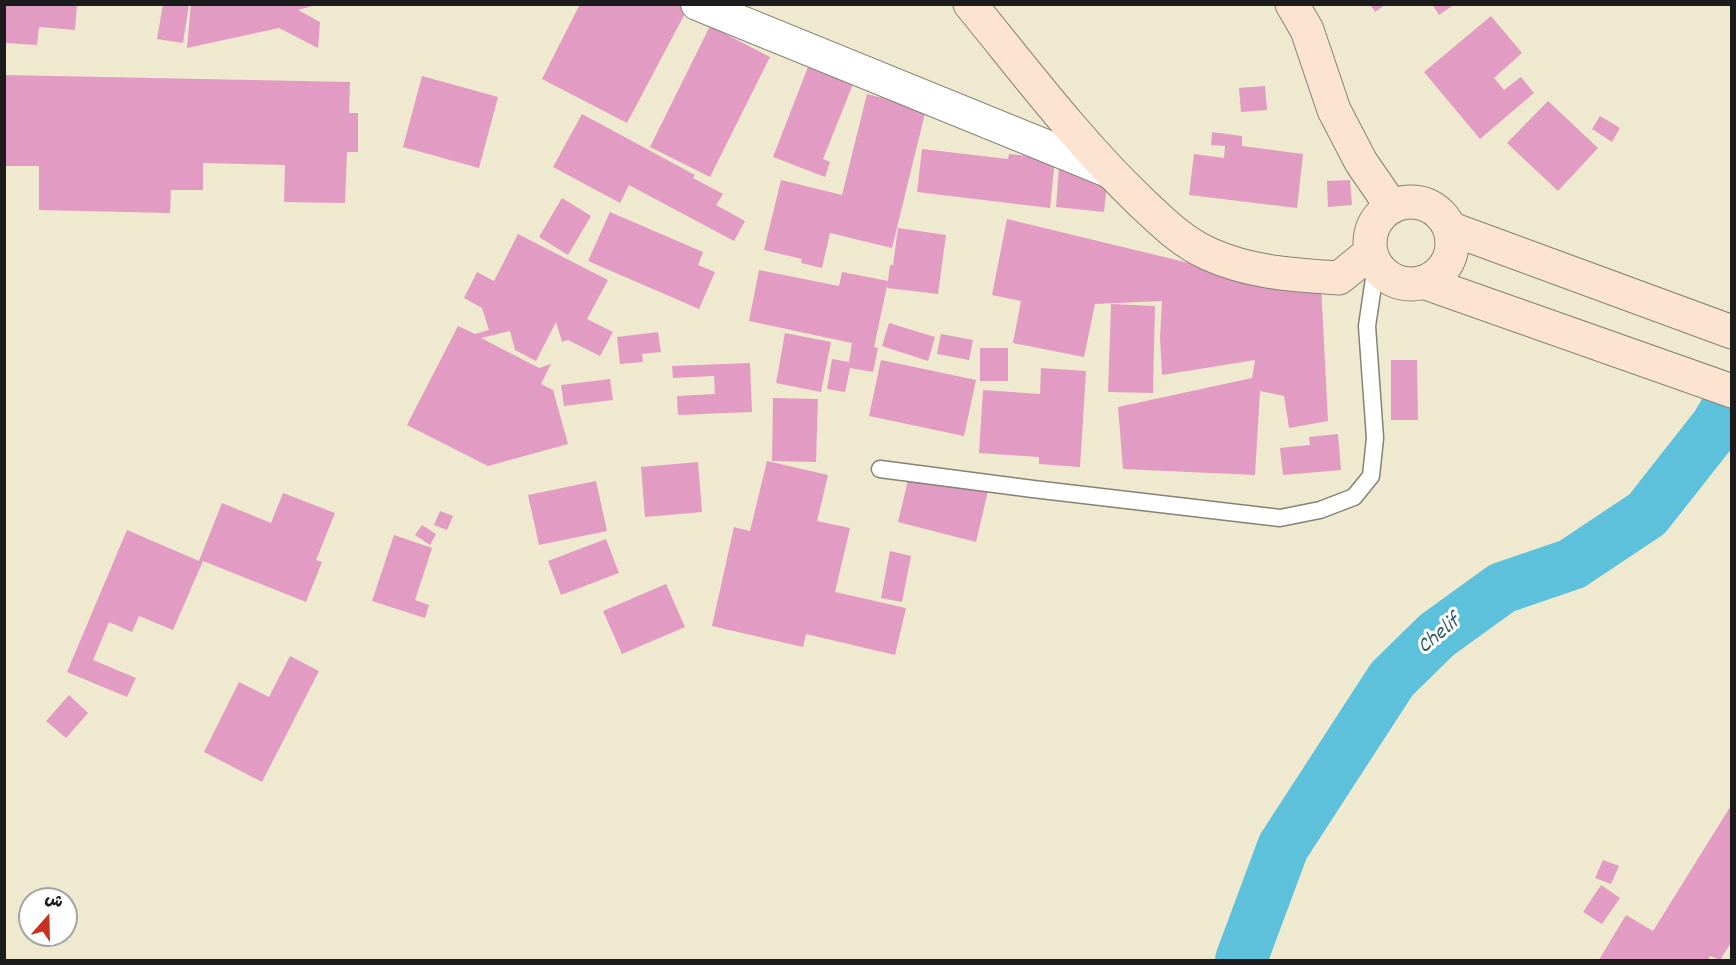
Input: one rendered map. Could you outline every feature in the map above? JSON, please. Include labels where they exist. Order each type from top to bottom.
[{"type":"main road","points":[[970,4],[1110,172],[1175,234],[1207,253],[1237,265],[1280,274],[1339,278],[1374,259]]},
{"type":"main road","points":[[988,4],[1110,172]]},
{"type":"main road","points":[[1303,13],[1335,110],[1361,162],[1392,207]]},
{"type":"main road","points":[[1405,202],[1432,207],[1442,216],[1449,228],[1452,241],[1451,254],[1445,266],[1436,276],[1424,282],[1410,284],[1397,282],[1385,275],[1374,259],[1370,239],[1373,226],[1381,214],[1392,207],[1405,202]]},
{"type":"main road","points":[[1449,228],[1731,332]]},
{"type":"main road","points":[[1424,282],[1724,389]]},
{"type":"street","points":[[697,4],[1110,172]]},
{"type":"lane","points":[[880,469],[1280,518],[1320,510],[1354,497],[1371,476],[1375,438],[1367,326],[1374,259]]},
{"type":"building","points":[[5,4],[77,4],[75,30],[39,27],[37,45],[5,43]]},
{"type":"building","points":[[163,4],[189,4],[183,43],[157,39]]},
{"type":"building","points":[[191,4],[319,4],[298,10],[320,22],[318,48],[279,28],[187,48]]},
{"type":"building","points":[[580,4],[690,4],[627,123],[542,79]]},
{"type":"building","points":[[1370,4],[1386,4],[1375,12]]},
{"type":"building","points":[[1432,4],[1455,4],[1439,15]]},
{"type":"building","points":[[1491,16],[1522,53],[1494,78],[1504,90],[1521,77],[1534,93],[1480,139],[1424,72]]},
{"type":"building","points":[[710,26],[770,57],[710,177],[650,147]]},
{"type":"building","points":[[808,67],[853,84],[823,159],[830,162],[825,177],[773,157]]},
{"type":"building","points":[[4,75],[350,82],[349,113],[358,113],[358,152],[347,152],[345,203],[284,202],[285,165],[203,163],[203,190],[171,190],[170,213],[39,210],[39,166],[4,166]]},
{"type":"building","points":[[422,76],[498,97],[479,168],[403,147]]},
{"type":"building","points":[[1265,86],[1267,110],[1241,112],[1239,88]]},
{"type":"building","points":[[867,94],[926,109],[892,248],[830,233],[822,268],[801,263],[802,259],[764,250],[781,180],[842,195]]},
{"type":"building","points":[[1548,101],[1598,148],[1558,191],[1507,143]]},
{"type":"building","points":[[582,114],[695,175],[693,178],[723,194],[716,205],[745,221],[734,241],[629,185],[620,203],[553,167]]},
{"type":"building","points":[[1600,116],[1620,128],[1612,142],[1592,129]]},
{"type":"building","points":[[1212,132],[1242,136],[1242,146],[1303,154],[1297,208],[1189,195],[1194,154],[1224,158],[1225,146],[1211,145]]},
{"type":"building","points":[[922,149],[1008,159],[1009,154],[1055,159],[1050,208],[917,192]]},
{"type":"building","points":[[1059,167],[1108,172],[1104,212],[1056,207]]},
{"type":"building","points":[[1350,180],[1352,205],[1328,207],[1327,181]]},
{"type":"building","points":[[562,198],[591,216],[568,255],[539,237]]},
{"type":"building","points":[[610,212],[703,252],[698,265],[715,272],[699,309],[588,261]]},
{"type":"building","points":[[1007,219],[1193,264],[1211,273],[1321,285],[1328,421],[1289,428],[1284,396],[1260,391],[1255,475],[1123,469],[1118,407],[1252,378],[1255,360],[1162,375],[1160,337],[1162,301],[1095,304],[1084,357],[1013,343],[1021,301],[992,295]]},
{"type":"building","points":[[898,228],[946,235],[938,294],[887,288]]},
{"type":"building","points":[[518,234],[608,280],[587,319],[613,332],[600,356],[568,340],[562,342],[556,322],[536,361],[515,350],[510,331],[481,338],[539,368],[551,364],[541,384],[553,390],[568,444],[488,466],[407,425],[458,326],[475,334],[489,330],[482,308],[464,298],[477,272],[494,281]]},
{"type":"building","points":[[759,270],[839,286],[842,272],[888,281],[874,347],[878,348],[873,372],[850,368],[845,392],[827,389],[832,359],[849,362],[852,343],[749,321]]},
{"type":"building","points":[[1111,304],[1155,306],[1153,393],[1108,392]]},
{"type":"building","points":[[889,323],[935,337],[928,361],[882,346]]},
{"type":"building","points":[[658,332],[661,352],[642,354],[643,362],[620,364],[617,337]]},
{"type":"building","points":[[785,333],[831,342],[821,392],[776,383]]},
{"type":"building","points":[[941,334],[973,340],[969,360],[937,354]]},
{"type":"building","points":[[980,348],[1008,348],[1008,381],[980,381]]},
{"type":"building","points":[[881,360],[976,380],[964,436],[869,416]]},
{"type":"building","points":[[1391,360],[1417,360],[1418,420],[1391,420]]},
{"type":"building","points":[[750,363],[752,412],[678,415],[677,396],[715,394],[714,376],[673,378],[672,366]]},
{"type":"building","points":[[1041,368],[1086,371],[1080,467],[1039,464],[1039,457],[979,453],[983,390],[1040,394]]},
{"type":"building","points":[[610,379],[613,400],[564,406],[561,385]]},
{"type":"building","points":[[773,398],[818,399],[816,462],[772,461]]},
{"type":"building","points":[[1338,434],[1341,470],[1283,475],[1280,448],[1310,445],[1309,437]]},
{"type":"building","points":[[767,461],[828,475],[817,521],[850,528],[835,592],[906,608],[895,655],[806,634],[803,647],[712,626],[734,527],[750,531]]},
{"type":"building","points":[[698,462],[702,512],[645,517],[641,467]]},
{"type":"building","points":[[909,476],[988,491],[976,542],[898,522]]},
{"type":"building","points":[[596,481],[607,531],[539,545],[528,495]]},
{"type":"building","points":[[283,493],[335,513],[316,560],[322,562],[306,602],[203,561],[173,630],[139,616],[132,632],[109,622],[93,660],[136,678],[127,697],[67,672],[127,530],[199,561],[222,503],[271,523]]},
{"type":"building","points":[[440,511],[453,516],[447,530],[434,525]]},
{"type":"building","points":[[422,525],[436,534],[430,545],[415,535]]},
{"type":"building","points":[[394,535],[432,548],[415,600],[429,605],[425,618],[372,601]]},
{"type":"building","points":[[606,539],[619,573],[561,595],[548,561]]},
{"type":"building","points":[[890,551],[911,556],[902,602],[881,598]]},
{"type":"building","points":[[666,584],[685,627],[622,654],[603,611]]},
{"type":"building","points":[[290,656],[319,671],[262,782],[204,752],[239,682],[269,697]]},
{"type":"building","points":[[69,695],[88,713],[66,738],[46,721]]},
{"type":"building","points":[[1732,804],[1732,941],[1720,960],[1710,956],[1708,960],[1599,960],[1626,915],[1653,931]]},
{"type":"building","points":[[1603,860],[1619,866],[1611,884],[1595,878]]},
{"type":"building","points":[[1601,885],[1620,898],[1602,924],[1583,912]]},
{"type":"waterway","name":"Chelif","points":[[1241,960],[1283,847],[1392,679],[1437,635],[1502,588],[1572,564],[1647,514],[1717,425],[1732,399]]}]
